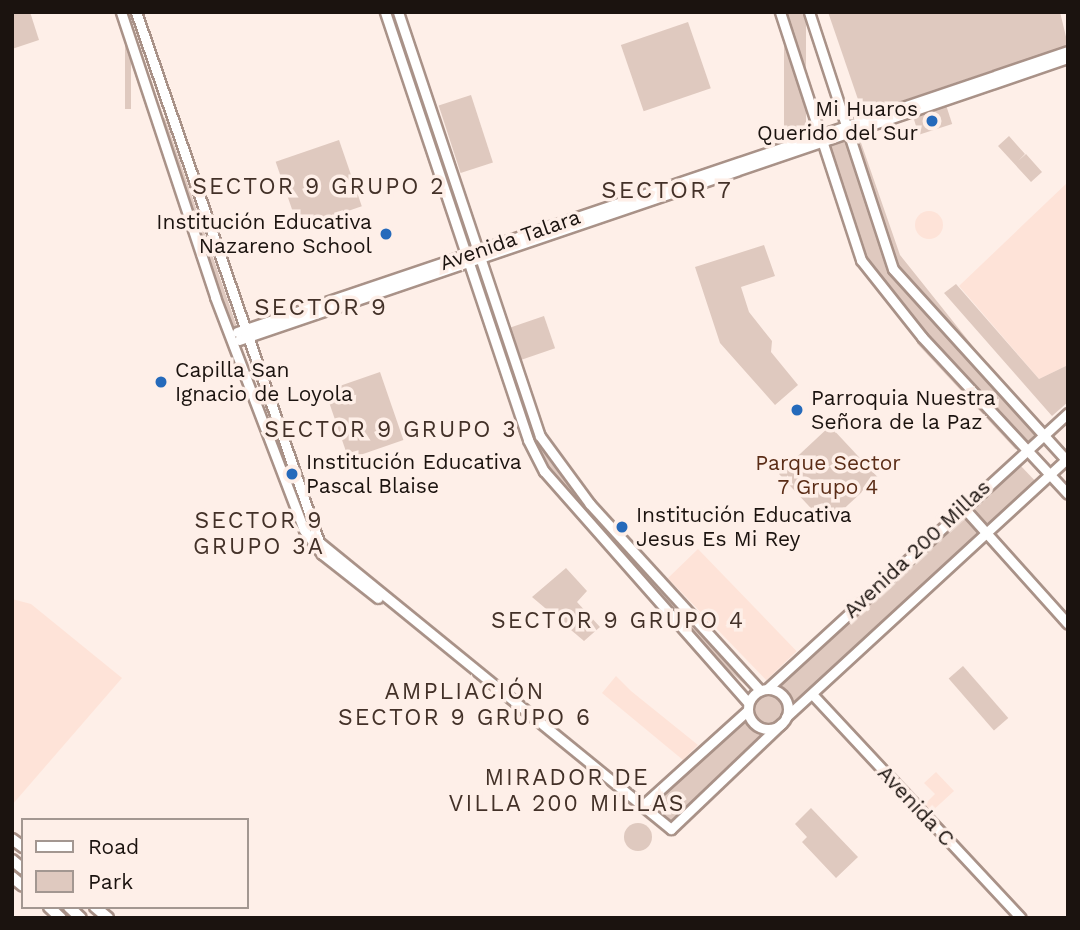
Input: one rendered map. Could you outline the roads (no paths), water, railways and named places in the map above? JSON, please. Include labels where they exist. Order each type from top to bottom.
[{"type":"street","points":[[121,12],[232,338],[315,547],[626,798],[643,805]]},
{"type":"street","points":[[136,12],[243,335],[319,542],[643,805]]},
{"type":"street","points":[[386,12],[467,258],[544,471],[748,707],[760,727],[783,720],[786,700],[764,689],[556,463],[540,436],[398,12]]},
{"type":"street","points":[[780,12],[855,245],[876,284],[1068,494]]},
{"type":"street","points":[[810,12],[898,276],[1067,460]]},
{"type":"street","name":"Avenida Talara","points":[[848,129],[1068,51]]},
{"type":"street","name":"Avenida Talara","points":[[232,338],[822,137],[1068,58]]},
{"type":"street","name":"Avenida 200 Millas","points":[[764,689],[1068,412]]},
{"type":"street","name":"Avenida 200 Millas","points":[[643,805],[671,829],[783,720],[1067,460]]},
{"type":"street","points":[[963,507],[1068,624]]},
{"type":"street","points":[[643,805],[764,689]]},
{"type":"street","name":"Avenida C","points":[[812,694],[1021,918]]},
{"type":"place","name":"Mi Huaros Querido del Sur","points":[[932,121]]},
{"type":"place","name":"Institución Educativa Nazareno School","points":[[386,234]]},
{"type":"place","name":"Capilla San Ignacio de Loyola","points":[[161,382]]},
{"type":"place","name":"Parroquia Nuestra Señora de la Paz","points":[[797,410]]},
{"type":"place","name":"Institución Educativa Pascal Blaise","points":[[292,474]]},
{"type":"place","name":"Institución Educativa Jesus Es Mi Rey","points":[[622,527]]},
{"type":"district","name":"SECTOR 9 GRUPO 2","points":[[319,187]]},
{"type":"district","name":"SECTOR 7","points":[[667,191]]},
{"type":"district","name":"SECTOR 9","points":[[321,308]]},
{"type":"district","name":"SECTOR 9 GRUPO 3","points":[[391,430]]},
{"type":"district","name":"SECTOR 9 GRUPO 3A","points":[[259,534]]},
{"type":"district","name":"SECTOR 9 GRUPO 4","points":[[618,621]]},
{"type":"district","name":"AMPLIACIÓN SECTOR 9 GRUPO 6","points":[[465,705]]},
{"type":"district","name":"MIRADOR DE VILLA 200 MILLAS","points":[[567,791]]},
{"type":"park label","name":"Parque Sector 7 Grupo 4","points":[[828,475]]}]
